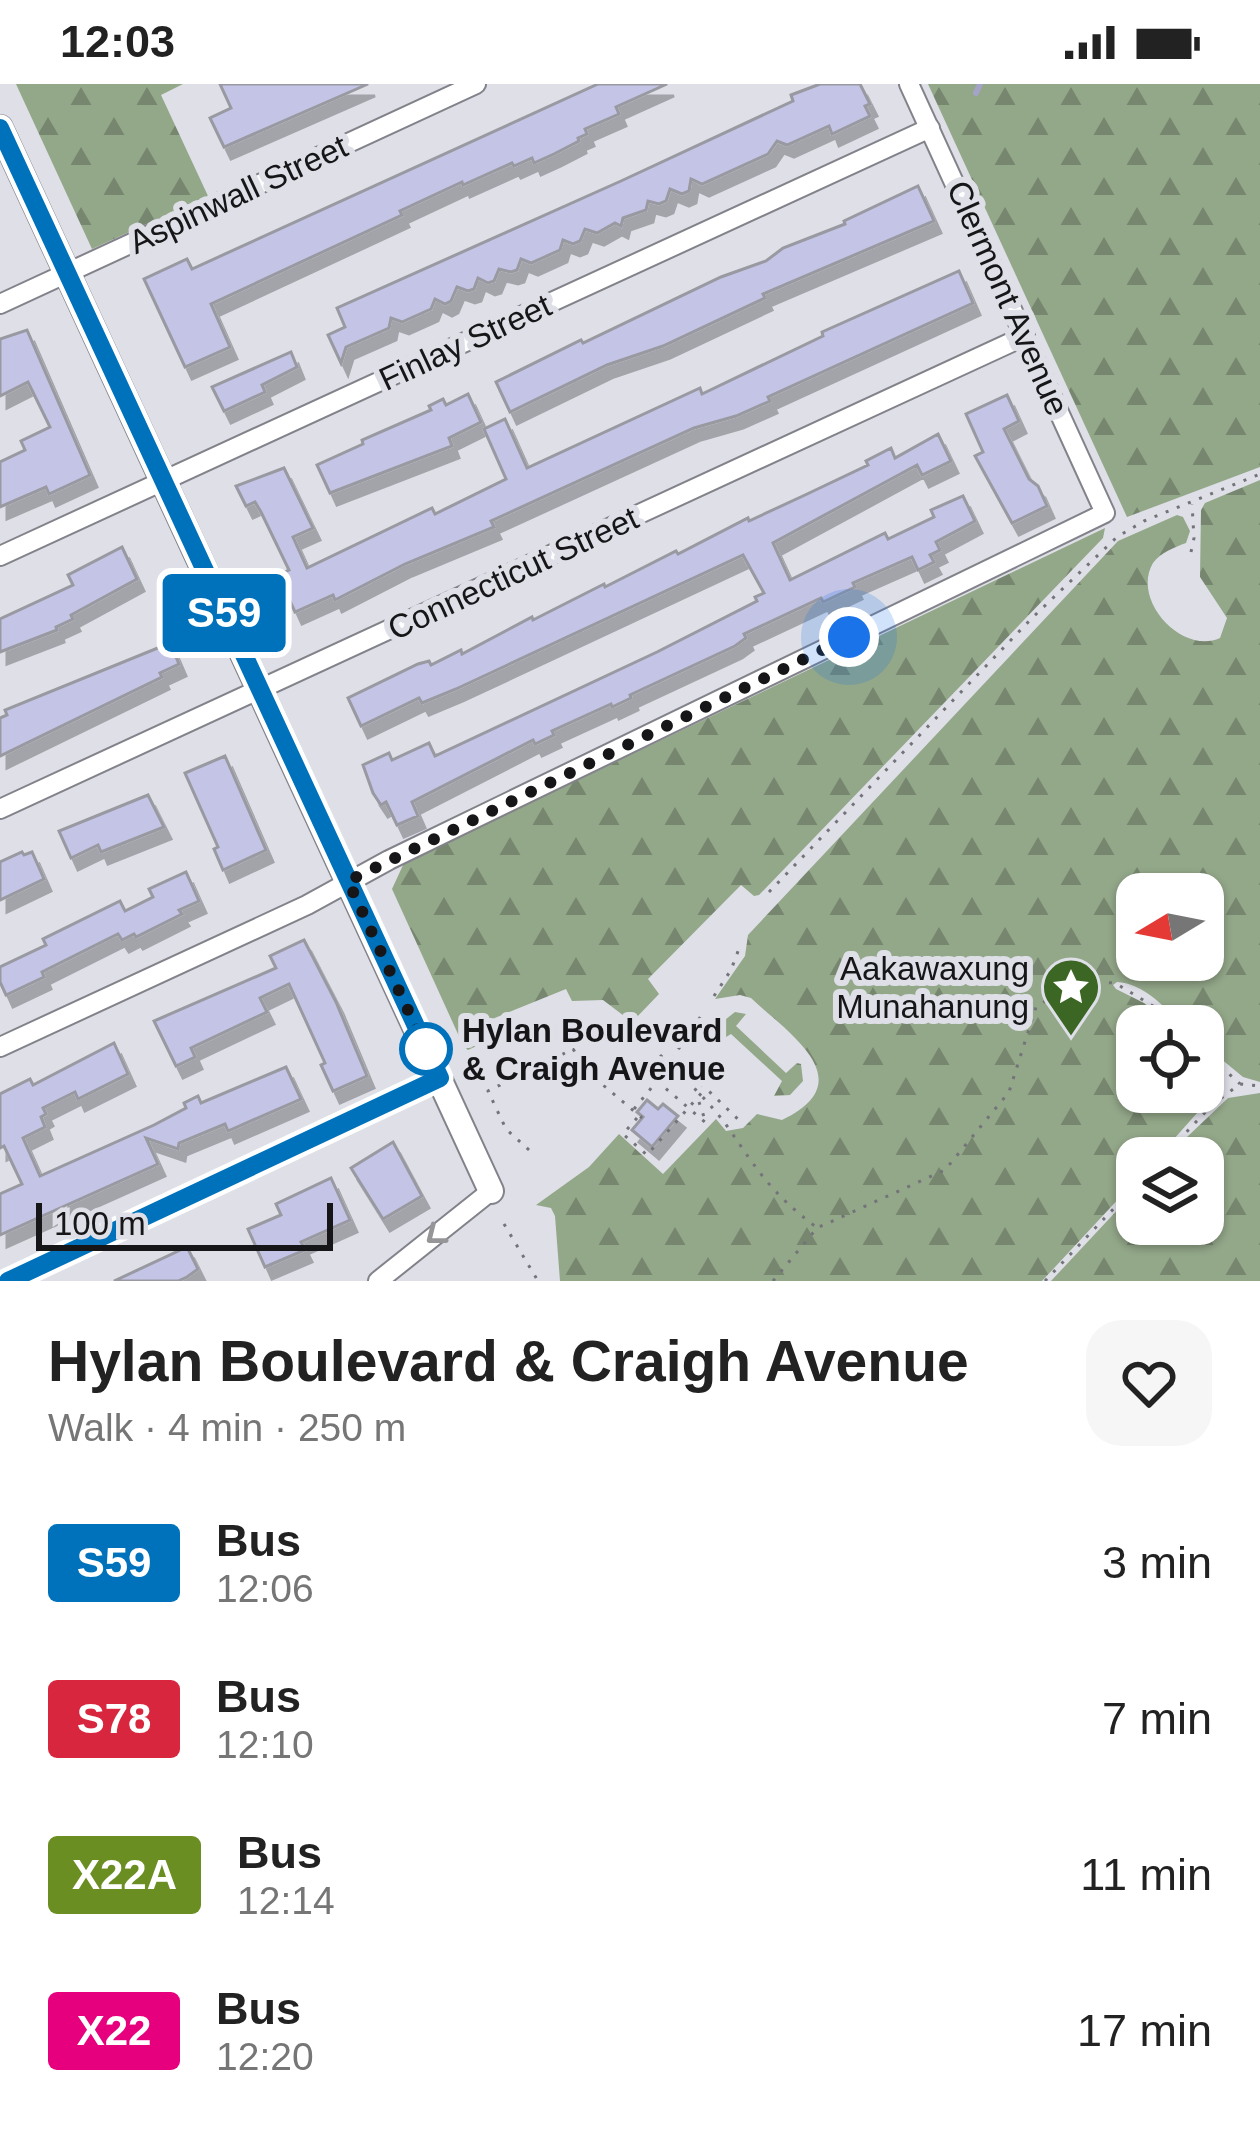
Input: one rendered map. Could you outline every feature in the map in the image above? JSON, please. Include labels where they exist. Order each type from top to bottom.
[{"type":"street","name":"Aspinwall Street","points":[[0,304],[476,84]]},
{"type":"street","name":"Clermont Avenue","points":[[348,881],[1105,513],[909,84]]},
{"type":"street","points":[[0,128],[491,1191],[377,1281]]},
{"type":"street","name":"Finlay Street","points":[[0,556],[930,128]]},
{"type":"street","name":"Connecticut Street","points":[[0,808],[1025,336]]},
{"type":"street","points":[[0,1047],[307,905],[348,881]]},
{"type":"street","points":[[8,1281],[440,1078]]},
{"type":"path","points":[[769,892],[1033,617],[1117,537],[1260,475]]},
{"type":"path","points":[[1191,552],[1192,502]]},
{"type":"path","points":[[714,995],[740,946]]},
{"type":"path","points":[[773,1281],[817,1228],[945,1170],[1009,1092],[1036,1007],[1077,981],[1114,983],[1151,1005]]},
{"type":"path","points":[[632,1111],[701,1016]]},
{"type":"path","points":[[529,1150],[506,1129],[488,1091],[573,1049],[590,1073],[640,1117],[623,1134],[647,1155],[706,1088]]},
{"type":"path","points":[[660,1055],[726,1126],[750,1165],[786,1204],[817,1228]]},
{"type":"path","points":[[1224,1069],[1240,1084],[1260,1087]]},
{"type":"path","points":[[692,1075],[743,1124]]},
{"type":"path","points":[[657,1081],[707,1122],[699,1096]]},
{"type":"path","points":[[1182,1137],[1240,1084]]},
{"type":"path","points":[[1045,1281],[1116,1206]]},
{"type":"path","points":[[504,1224],[538,1281]]},
{"type":"green space","points":[[16,84],[183,84],[161,95],[208,196],[92,249]]},
{"type":"green space","points":[[928,84],[1260,84],[1260,467],[1127,517]]},
{"type":"green space","points":[[1260,480],[1260,1082],[1243,1077],[1224,1061],[1224,1005],[1162,1005],[1145,992],[1117,982],[1116,989],[1146,1005],[1116,1005],[1116,1113],[1197,1113],[1176,1137],[1116,1137],[1116,1202],[1042,1281],[560,1281],[555,1216],[551,1208],[536,1205],[589,1167],[619,1134],[663,1174],[716,1119],[726,1131],[743,1128],[757,1114],[782,1120],[806,1105],[817,1089],[818,1073],[799,1042],[751,998],[715,999],[745,956],[748,935],[1118,541],[1177,515],[1183,517],[1190,531],[1186,543],[1153,563],[1149,593],[1164,621],[1176,631],[1190,639],[1220,638],[1227,618],[1200,577],[1205,503]]},
{"type":"green space","points":[[1105,528],[1103,538],[759,895],[741,885],[648,979],[659,994],[635,1019],[603,1000],[572,1001],[566,989],[480,1024],[485,1042],[468,1050],[463,1045],[392,889],[404,863]]},
{"type":"green space","points":[[735,1012],[746,1014],[736,1026],[786,1073],[801,1064],[803,1081],[790,1095],[774,1096],[782,1081],[731,1034],[716,1043],[716,1027]]},
{"type":"green space","points":[[1260,1093],[1260,1281],[1051,1281],[1116,1211],[1116,1245],[1224,1245],[1224,1137],[1187,1137],[1212,1113],[1224,1113],[1228,1098]]},
{"type":"building","points":[[220,84],[368,84],[224,147],[210,118],[231,108]]},
{"type":"building","points":[[598,84],[667,84],[616,107],[619,114],[585,129],[587,134],[579,141],[554,154],[534,163],[532,158],[512,163],[462,182],[211,304],[230,347],[185,367],[144,279],[187,259],[192,269]]},
{"type":"building","points":[[820,84],[860,84],[870,116],[832,134],[829,126],[787,145],[777,141],[768,154],[702,184],[691,179],[689,191],[682,194],[670,189],[666,201],[648,201],[646,210],[623,218],[621,226],[615,223],[597,233],[585,229],[580,241],[563,240],[560,250],[531,263],[521,259],[517,270],[499,269],[494,281],[478,278],[468,291],[457,287],[451,301],[445,304],[435,299],[431,309],[402,322],[391,318],[389,328],[346,347],[341,363],[328,335],[345,327],[337,308],[621,181]]},
{"type":"building","points":[[918,186],[934,221],[763,294],[765,298],[663,346],[607,365],[510,412],[496,382],[721,277],[766,261],[783,248],[845,224]]},
{"type":"building","points":[[959,271],[973,303],[768,397],[770,401],[694,428],[491,521],[494,527],[335,600],[333,595],[295,612],[278,575],[289,570],[255,502],[246,506],[236,486],[284,468],[313,528],[293,537],[307,568],[432,508],[435,514],[506,479],[484,429],[505,419],[527,468],[700,388],[702,394],[823,336],[822,332]]},
{"type":"building","points":[[27,330],[90,475],[49,494],[46,487],[0,507],[0,462],[25,450],[21,441],[50,427],[28,382],[0,396],[0,339]]},
{"type":"building","points":[[291,352],[297,367],[262,385],[265,392],[224,411],[212,387]]},
{"type":"building","points":[[468,394],[481,422],[449,438],[452,446],[330,493],[317,465],[431,410],[429,406],[443,399],[446,405]]},
{"type":"building","points":[[1007,395],[1019,421],[1004,429],[1047,506],[1012,523],[975,456],[983,452],[966,414]]},
{"type":"building","points":[[938,434],[951,461],[922,475],[917,465],[773,543],[790,580],[885,533],[888,539],[934,517],[931,510],[963,496],[975,521],[936,542],[940,550],[930,555],[934,562],[918,570],[912,557],[823,602],[821,598],[744,634],[746,638],[735,646],[412,802],[418,816],[397,825],[386,802],[381,805],[373,793],[363,765],[389,753],[392,760],[429,743],[435,756],[657,652],[757,601],[755,597],[764,593],[743,555],[456,689],[422,703],[419,698],[361,726],[348,698],[418,664],[429,661],[431,665],[461,650],[462,654],[532,617],[868,465],[866,461],[891,448],[895,458]]},
{"type":"building","points":[[122,547],[137,579],[71,615],[73,619],[57,630],[0,652],[0,619],[73,585],[68,575]]},
{"type":"building","points":[[170,643],[179,664],[160,673],[162,677],[0,756],[0,718],[7,715],[5,710]]},
{"type":"building","points":[[225,756],[266,850],[223,870],[214,849],[218,847],[185,773]]},
{"type":"building","points":[[148,795],[164,827],[101,852],[98,845],[71,858],[59,831]]},
{"type":"building","points":[[32,852],[44,879],[0,900],[0,862]]},
{"type":"building","points":[[186,872],[199,901],[179,910],[182,914],[136,937],[122,940],[118,934],[6,995],[0,967],[46,945],[43,939],[120,901],[125,911],[153,897],[149,889]]},
{"type":"building","points":[[304,940],[367,1076],[333,1091],[289,984],[260,998],[267,1012],[191,1048],[195,1057],[176,1066],[154,1021],[276,968],[270,956]]},
{"type":"building","points":[[114,1043],[128,1074],[78,1099],[75,1092],[43,1108],[45,1127],[23,1138],[40,1176],[154,1125],[198,1096],[201,1103],[286,1067],[301,1099],[228,1131],[225,1124],[179,1143],[178,1149],[146,1138],[158,1164],[0,1235],[0,1194],[22,1184],[4,1146],[0,1148],[0,1094],[30,1079],[33,1085]]},
{"type":"building","points":[[647,1100],[658,1109],[663,1104],[678,1116],[652,1147],[632,1130],[643,1117],[637,1112]]},
{"type":"building","points":[[393,1142],[422,1196],[383,1219],[351,1168]]},
{"type":"building","points":[[331,1178],[350,1220],[301,1242],[305,1250],[265,1267],[248,1229],[281,1215],[276,1204]]},
{"type":"building","points":[[187,1247],[198,1269],[187,1277],[114,1281]]},
{"type":"waterway","points":[[976,93],[980,84]]},
{"type":"bus line","name":"S59","points":[[0,128],[440,1078],[8,1281]]},
{"type":"place","name":"Aakawaxung Munahanung","points":[[1071,1038]]},
{"type":"place","name":"Hylan Boulevard & Craigh Avenue","points":[[426,1049]]},
{"type":"route","points":[[426,1049],[348,881],[849,637]]}]
